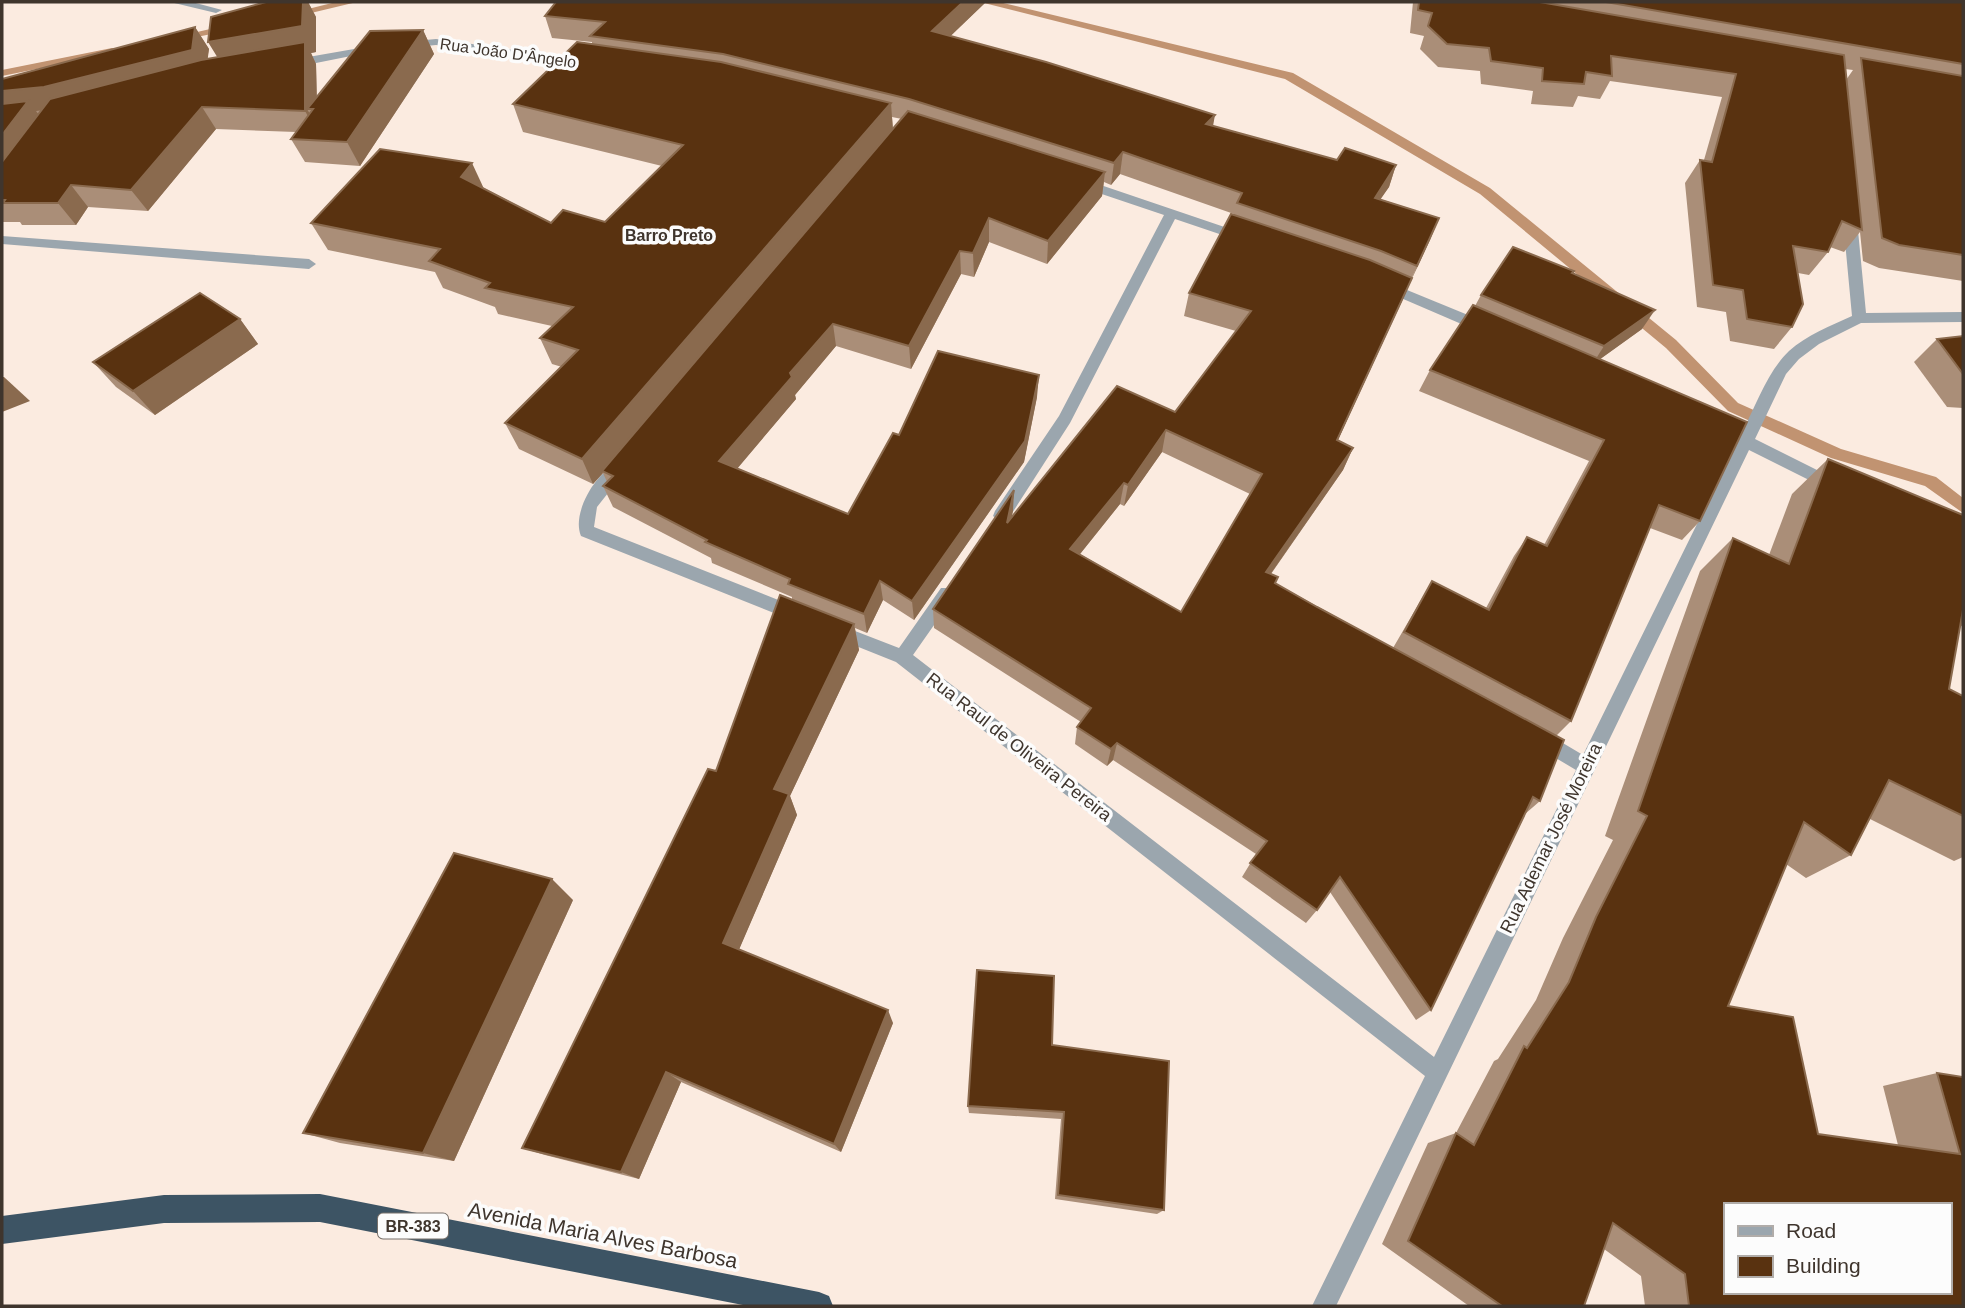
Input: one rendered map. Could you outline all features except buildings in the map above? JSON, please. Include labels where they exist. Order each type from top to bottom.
[{"type":"highway","name":"Avenida Maria Alves Barbosa","points":[[2,1230],[164,1209],[320,1208],[772,1302],[818,1306]]},
{"type":"street","points":[[176,2],[220,6],[217,23]]},
{"type":"street","name":"Rua João D'Ângelo","points":[[275,66],[375,48],[436,42],[591,64]]},
{"type":"street","points":[[1066,177],[1262,244]]},
{"type":"street","points":[[1849,209],[1859,318],[1963,317]]},
{"type":"street","points":[[989,532],[1065,419],[1171,214]]},
{"type":"street","points":[[2,240],[309,264]]},
{"type":"street","points":[[1367,278],[1492,331]]},
{"type":"street","name":"Rua Ademar José Moreira","points":[[1324,1306],[1780,370],[1814,340],[1859,318]]},
{"type":"street","points":[[1707,422],[1747,434],[1842,489]]},
{"type":"street","name":"Rua Raul de Oliveira Pereira","points":[[627,459],[590,503],[584,522],[587,531],[902,657],[1438,1073]]},
{"type":"street","points":[[902,657],[958,578]]},
{"type":"street","points":[[1519,727],[1586,766]]},
{"type":"waterway","points":[[290,15],[351,2]]},
{"type":"waterway","points":[[986,2],[1289,76],[1485,191],[1671,344],[1733,407],[1836,454],[1930,481],[1963,507]]},
{"type":"waterway","points":[[177,38],[232,27]]},
{"type":"waterway","points":[[2,73],[112,51]]},
{"type":"district","name":"Barro Preto","points":[[669,235]]}]
